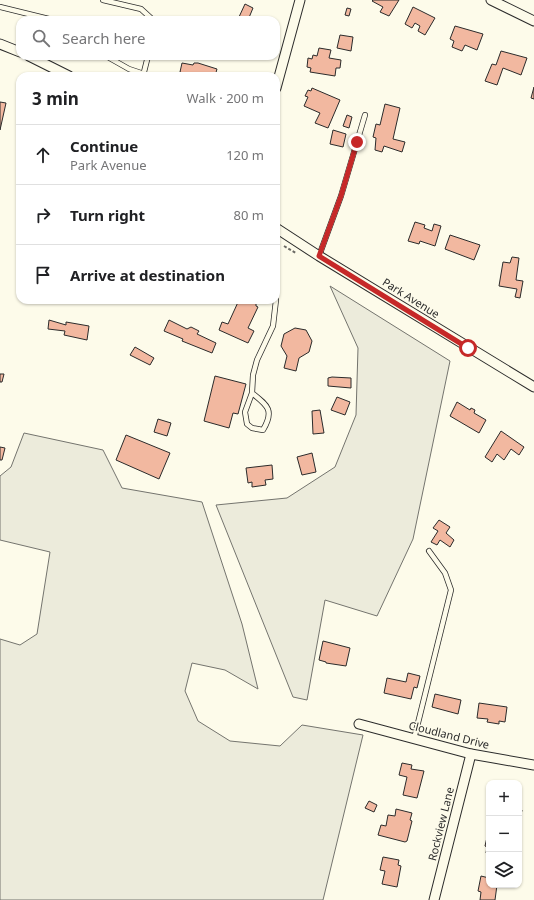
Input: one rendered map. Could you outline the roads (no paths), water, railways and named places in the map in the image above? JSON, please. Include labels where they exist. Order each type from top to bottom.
[{"type":"street","points":[[280,73],[300,0]]},
{"type":"street","points":[[491,0],[534,21]]},
{"type":"street","points":[[0,44],[16,50]]},
{"type":"street","points":[[37,60],[61,72]]},
{"type":"street","name":"Park Avenue","points":[[280,231],[534,387]]},
{"type":"street","name":"Cloudland Drive","points":[[359,724],[471,754],[534,765]]},
{"type":"street","name":"Rockview Lane","points":[[434,900],[471,754]]},
{"type":"lane","points":[[103,0],[125,2],[141,9],[149,16]]},
{"type":"lane","points":[[0,7],[36,16]]},
{"type":"lane","points":[[113,60],[136,72]]},
{"type":"lane","points":[[145,72],[147,60]]},
{"type":"lane","points":[[319,256],[341,196],[365,115]]},
{"type":"lane","points":[[252,393],[266,404],[269,410],[268,423],[263,430],[252,428],[246,424],[245,412],[252,393],[257,360],[273,326],[276,304]]},
{"type":"lane","points":[[414,739],[451,590],[445,573],[429,552]]}]
